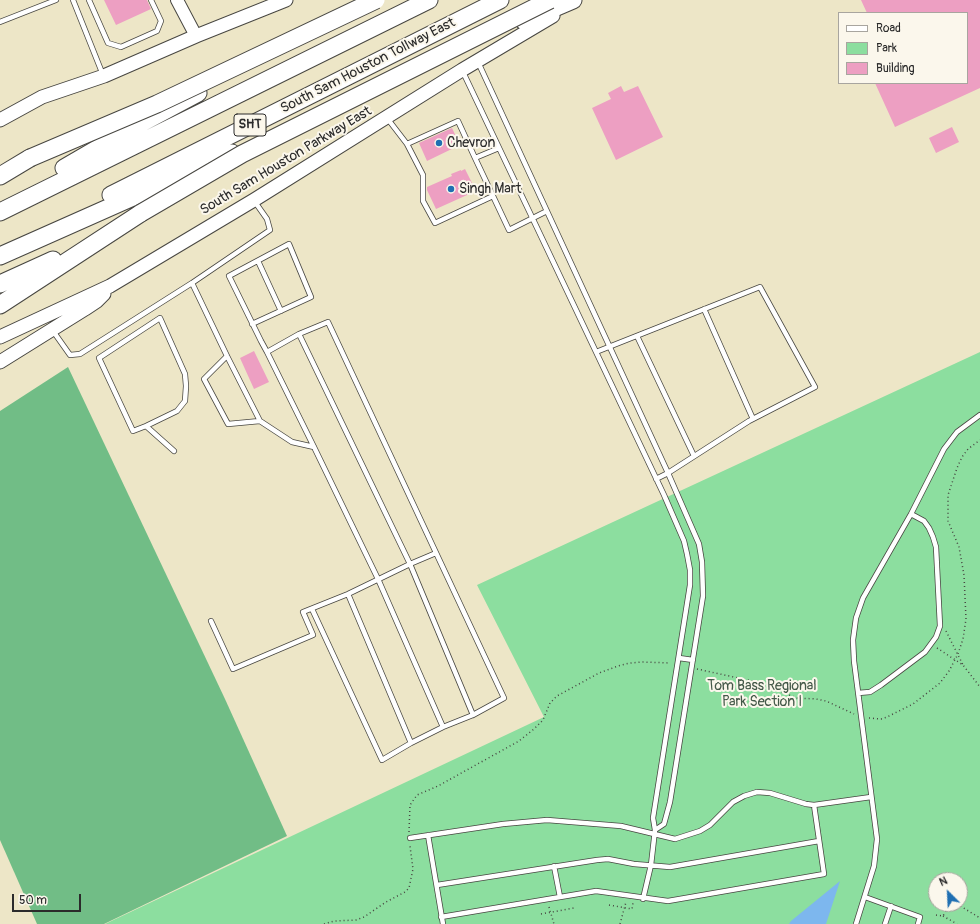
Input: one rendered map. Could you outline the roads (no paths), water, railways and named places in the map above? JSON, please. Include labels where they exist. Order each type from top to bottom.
[{"type":"highway","points":[[0,206],[138,125],[371,0]]},
{"type":"highway","points":[[0,169],[30,158],[157,104],[376,0]]},
{"type":"highway","name":"SHT","points":[[0,212],[429,0]]},
{"type":"highway","name":"South Sam Houston Tollway East","points":[[0,252],[500,0]]},
{"type":"highway","points":[[0,284],[59,258],[141,213],[242,154],[550,0]]},
{"type":"highway","points":[[0,256],[573,0]]},
{"type":"highway","points":[[0,176],[30,158]]},
{"type":"highway","points":[[0,305],[141,213]]},
{"type":"main road","points":[[0,112],[104,76],[196,36],[286,0]]},
{"type":"main road","name":"South Sam Houston Parkway East","points":[[0,337],[110,286],[388,118],[462,70],[531,28],[581,0]]},
{"type":"main road","points":[[0,120],[42,98]]},
{"type":"main road","points":[[0,362],[97,301],[110,286]]},
{"type":"street","points":[[177,0],[196,36]]},
{"type":"lane","points":[[0,22],[56,0]]},
{"type":"lane","points":[[73,0],[104,76]]},
{"type":"lane","points":[[88,0],[108,43],[121,48],[157,32],[161,21],[151,0]]},
{"type":"lane","points":[[478,61],[668,473],[699,544],[702,562],[703,596],[670,802],[664,824],[654,832]]},
{"type":"lane","points":[[462,70],[684,541],[690,570],[690,586],[653,818],[654,832],[651,865],[643,898]]},
{"type":"lane","points":[[388,118],[407,144],[423,175],[423,201],[435,223],[493,196]]},
{"type":"lane","points":[[407,144],[458,121],[509,230],[547,211]]},
{"type":"lane","points":[[475,158],[499,148]]},
{"type":"lane","points":[[52,329],[70,355],[80,354],[192,283],[270,230],[268,219],[254,200]]},
{"type":"lane","points":[[252,324],[311,297],[288,244],[229,276],[252,324],[314,447],[378,579],[443,727]]},
{"type":"lane","points":[[258,261],[281,311]]},
{"type":"lane","points":[[192,283],[260,422],[292,442],[314,447]]},
{"type":"lane","points":[[596,352],[760,287],[815,387],[753,419],[668,473],[656,479]]},
{"type":"lane","points":[[704,309],[753,419]]},
{"type":"lane","points":[[160,318],[185,374],[186,386],[184,401],[177,411],[146,426],[133,431],[99,358],[160,318]]},
{"type":"lane","points":[[267,352],[299,334],[328,322],[504,698],[473,715],[443,727],[382,760],[312,609]]},
{"type":"lane","points":[[299,334],[410,564],[473,715]]},
{"type":"lane","points":[[637,336],[694,456]]},
{"type":"lane","points":[[227,356],[204,379],[228,424],[260,422]]},
{"type":"lane","points":[[856,924],[874,866],[877,839],[858,693],[853,640],[856,618],[864,598],[944,449],[957,432],[980,415]]},
{"type":"lane","points":[[146,426],[174,451]]},
{"type":"lane","points":[[858,693],[870,692],[925,652],[932,644],[940,626],[936,547],[929,528],[924,521],[910,514]]},
{"type":"lane","points":[[211,621],[233,669],[313,635],[303,612],[348,594],[436,553]]},
{"type":"lane","points":[[348,594],[412,743]]},
{"type":"lane","points":[[679,658],[692,660]]},
{"type":"lane","points":[[410,838],[503,824],[547,820],[621,826],[654,832],[675,839],[700,831],[710,825],[733,802],[744,796],[757,792],[770,793],[814,805],[871,797]]},
{"type":"lane","points":[[442,917],[596,891],[668,901],[824,874],[814,805]]},
{"type":"lane","points":[[428,835],[443,924]]},
{"type":"lane","points":[[437,885],[608,859],[634,864],[670,867],[819,841]]},
{"type":"lane","points":[[554,866],[560,897]]},
{"type":"lane","points":[[865,896],[920,917],[918,924]]},
{"type":"lane","points":[[885,924],[891,906]]},
{"type":"water","points":[[840,881],[826,924],[789,924],[791,921]]},
{"type":"place","name":"Chevron","points":[[439,143]]},
{"type":"place","name":"Singh Mart","points":[[451,189]]},
{"type":"park label","name":"Tom Bass Regional Park Section I","points":[[762,694]]}]
